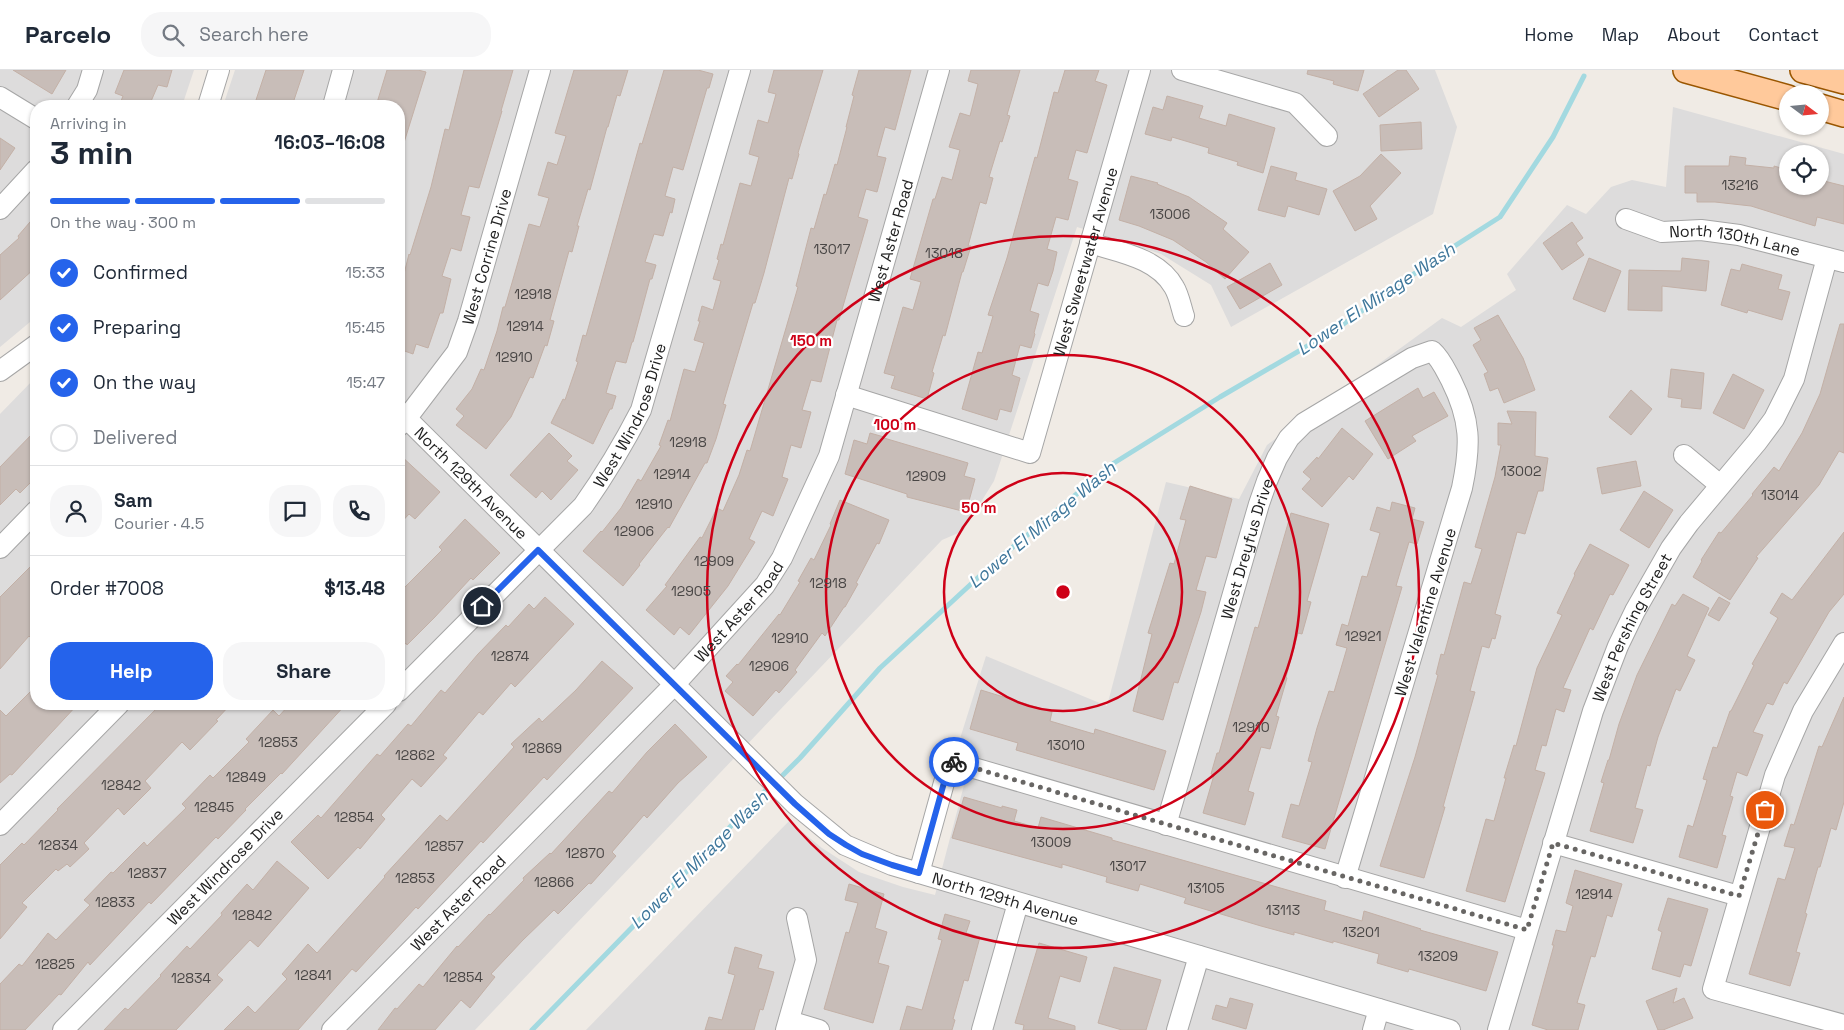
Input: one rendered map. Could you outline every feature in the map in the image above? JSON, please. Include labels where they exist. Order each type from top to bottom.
[{"type":"main road","points":[[1686,70],[1779,96]]},
{"type":"main road","points":[[1803,70],[1844,82]]},
{"type":"main road","points":[[1829,110],[1844,114]]},
{"type":"street","points":[[80,100],[93,70]]},
{"type":"street","points":[[210,100],[220,70]]},
{"type":"street","points":[[335,100],[344,70]]},
{"type":"street","name":"West Corrine Drive","points":[[405,413],[457,352],[468,321],[540,70]]},
{"type":"street","name":"West Windrose Drive","points":[[405,684],[583,506],[606,473],[641,410],[740,70]]},
{"type":"street","name":"West Aster Road","points":[[332,1030],[674,685],[765,585],[782,558],[829,456],[939,70]]},
{"type":"street","name":"West Sweetwater Avenue","points":[[846,395],[1030,453],[1140,70]]},
{"type":"street","points":[[1182,70],[1295,102],[1327,136]]},
{"type":"street","points":[[0,96],[30,115]]},
{"type":"street","points":[[0,209],[30,176]]},
{"type":"street","name":"North 130th Lane","points":[[1626,219],[1662,232],[1701,230],[1739,235],[1836,260]]},
{"type":"street","points":[[1090,243],[1136,257],[1160,270],[1174,286],[1184,316]]},
{"type":"street","name":"West Pershing Street","points":[[1498,1030],[1593,711],[1618,646],[1635,611],[1671,548],[1689,523],[1774,419],[1794,378],[1836,260]]},
{"type":"street","points":[[0,371],[30,349]]},
{"type":"street","name":"West Dreyfus Drive","points":[[1166,825],[1259,504],[1277,458],[1289,438],[1304,423],[1412,358],[1432,351]]},
{"type":"street","name":"West Valentine Avenue","points":[[1345,878],[1462,488],[1467,463],[1469,436],[1462,401],[1440,358],[1432,351]]},
{"type":"street","name":"North 129th Avenue","points":[[405,422],[538,550],[795,804],[846,845],[892,865],[1450,1030]]},
{"type":"street","points":[[1684,455],[1720,485]]},
{"type":"street","points":[[0,548],[30,517]]},
{"type":"street","points":[[1844,643],[1803,711],[1775,775],[1713,988],[1844,1026]]},
{"type":"street","points":[[0,825],[113,710]]},
{"type":"street","name":"West Windrose Drive","points":[[63,1030],[380,710]]},
{"type":"street","points":[[919,873],[950,761],[1527,930]]},
{"type":"street","points":[[1553,843],[1739,896]]},
{"type":"street","points":[[982,1030],[1018,903]]},
{"type":"street","points":[[797,918],[806,960],[787,1026],[819,1030]]},
{"type":"street","points":[[1177,1030],[1199,956]]},
{"type":"street","points":[[1373,1030],[1379,1009]]},
{"type":"shaded area","points":[[0,70],[194,70],[184,100],[30,100],[30,322],[0,347]]},
{"type":"shaded area","points":[[235,70],[1435,70],[1457,127],[1433,214],[1231,327],[1211,285],[1161,254],[1077,227],[994,481],[963,531],[942,540],[475,1030],[0,1030],[0,414],[30,383],[30,710],[405,710],[405,100],[225,100]]},
{"type":"shaded area","points":[[1673,107],[1811,145],[1779,145],[1779,195],[1829,195],[1829,150],[1844,154],[1844,1030],[586,1030],[789,821],[822,848],[859,872],[903,887],[935,895],[973,751],[958,745],[986,656],[1107,706],[1166,482],[1239,499],[1267,445],[1442,318],[1461,327],[1516,290],[1507,274],[1567,205],[1586,214],[1611,187],[1632,180],[1666,187]]},
{"type":"building","points":[[13,70],[66,70],[52,94]]},
{"type":"building","points":[[124,70],[172,70],[167,87],[158,85],[152,100],[121,100],[123,96],[115,93]]},
{"type":"building","points":[[266,70],[304,70],[294,100],[256,100]]},
{"type":"building","points":[[387,70],[418,70],[426,72],[405,139],[405,100],[378,100]]},
{"type":"building","points":[[464,70],[513,70],[479,188],[469,186],[461,215],[470,217],[461,251],[451,248],[442,276],[451,279],[443,313],[440,313],[428,348],[416,344],[413,354],[405,351],[405,270],[431,187],[445,129],[449,130]]},
{"type":"building","points":[[574,70],[628,70],[620,96],[617,95],[607,127],[590,190],[588,189],[577,226],[579,226],[572,252],[569,251],[550,320],[554,321],[547,346],[545,345],[533,378],[530,377],[511,417],[486,449],[456,425],[464,416],[456,409],[472,389],[481,369],[484,370],[503,307],[505,307],[529,224],[540,227],[549,198],[538,195],[548,162],[557,165],[566,136],[555,133]]},
{"type":"building","points":[[664,70],[698,70],[713,74],[709,88],[707,88],[683,170],[673,167],[665,196],[675,199],[672,213],[670,212],[663,236],[654,234],[645,262],[656,265],[652,279],[650,279],[626,363],[616,361],[606,393],[616,396],[612,409],[610,409],[593,444],[551,423],[563,399],[565,400],[578,362],[576,361],[583,335],[586,336],[640,143],[642,144]]},
{"type":"building","points":[[774,70],[823,70],[792,179],[789,178],[764,273],[755,303],[753,303],[723,404],[726,405],[707,463],[705,463],[669,528],[623,586],[583,551],[602,532],[621,508],[638,479],[641,481],[661,446],[659,445],[668,420],[670,421],[684,369],[695,372],[704,343],[694,340],[700,321],[698,321],[702,306],[713,310],[721,281],[713,279],[719,260],[717,259],[721,244],[723,245],[740,183],[751,186],[759,157],[749,154],[758,120],[768,123],[776,94],[768,92]]},
{"type":"building","points":[[859,70],[911,70],[895,130],[885,127],[877,156],[886,158],[877,192],[866,189],[858,217],[868,220],[839,320],[837,320],[821,382],[811,380],[802,410],[811,412],[801,448],[791,445],[782,477],[788,479],[773,516],[762,511],[749,539],[755,542],[728,586],[689,635],[680,627],[674,635],[646,610],[667,586],[665,585],[700,537],[702,538],[717,508],[723,511],[739,475],[747,450],[750,451],[798,287],[796,286],[811,228],[814,229],[824,194],[826,195],[835,164],[837,165]]},
{"type":"building","points":[[971,70],[1020,70],[1007,115],[1010,116],[989,177],[993,178],[986,204],[980,202],[968,246],[971,246],[945,336],[943,335],[932,372],[934,373],[927,399],[891,388],[895,376],[884,373],[903,307],[913,310],[921,282],[910,279],[933,199],[935,199],[942,177],[952,180],[960,150],[949,147],[960,113],[970,116],[978,84],[968,81]]},
{"type":"building","points":[[1065,70],[1099,70],[1095,81],[1107,85],[1087,153],[1076,150],[1068,179],[1078,182],[1068,220],[1056,217],[1047,249],[1057,252],[1053,271],[1048,286],[1038,283],[1030,311],[1039,314],[1035,334],[1031,348],[1020,345],[1012,375],[1020,378],[1011,412],[1000,409],[997,420],[962,409],[978,352],[982,353],[993,316],[988,315],[1007,258],[1035,157],[1037,158],[1054,92],[1058,93]]},
{"type":"building","points":[[1308,70],[1364,70],[1358,91],[1333,84],[1334,81],[1307,74]]},
{"type":"building","points":[[1398,70],[1406,70],[1419,89],[1379,117],[1363,94]]},
{"type":"building","points":[[1167,96],[1203,106],[1199,118],[1226,126],[1229,114],[1275,128],[1263,173],[1237,165],[1238,162],[1208,153],[1209,148],[1172,137],[1171,141],[1145,134],[1153,107],[1163,110]]},
{"type":"building","points":[[1421,122],[1422,149],[1381,151],[1380,125]]},
{"type":"building","points":[[0,138],[15,148],[0,170]]},
{"type":"building","points":[[1381,154],[1401,173],[1370,206],[1377,219],[1355,231],[1333,191],[1360,176]]},
{"type":"building","points":[[1730,156],[1746,158],[1745,165],[1779,167],[1779,195],[1829,195],[1829,182],[1844,186],[1844,224],[1817,217],[1815,226],[1751,206],[1697,202],[1697,193],[1685,193],[1685,166],[1729,166]]},
{"type":"building","points":[[1271,166],[1297,173],[1295,180],[1327,189],[1319,215],[1288,206],[1285,217],[1258,210]]},
{"type":"building","points":[[1131,176],[1158,183],[1189,197],[1227,223],[1223,229],[1249,252],[1225,279],[1206,262],[1173,240],[1119,220]]},
{"type":"building","points":[[30,222],[30,272],[0,300],[0,255],[19,238],[18,236]]},
{"type":"building","points":[[1572,222],[1583,238],[1576,243],[1584,255],[1562,270],[1543,243]]},
{"type":"building","points":[[1589,258],[1621,271],[1605,312],[1573,299]]},
{"type":"building","points":[[1682,258],[1709,261],[1706,291],[1662,286],[1662,311],[1628,310],[1629,270],[1681,271]]},
{"type":"building","points":[[1270,263],[1282,285],[1240,309],[1227,287]]},
{"type":"building","points":[[1742,264],[1782,275],[1778,289],[1790,292],[1782,320],[1748,310],[1747,313],[1721,305],[1731,269],[1740,271]]},
{"type":"building","points":[[1498,315],[1523,358],[1535,390],[1504,403],[1498,388],[1490,391],[1484,374],[1488,372],[1473,345],[1481,340],[1474,328]]},
{"type":"building","points":[[1840,324],[1844,324],[1844,453],[1839,451],[1819,485],[1756,557],[1758,558],[1730,600],[1693,577],[1701,560],[1719,532],[1721,533],[1774,467],[1779,471],[1802,433],[1820,394]]},
{"type":"building","points":[[1671,369],[1704,373],[1701,409],[1681,407],[1682,399],[1668,397]]},
{"type":"building","points":[[1733,374],[1764,390],[1744,429],[1713,413]]},
{"type":"building","points":[[1418,388],[1423,398],[1434,392],[1448,416],[1412,436],[1416,441],[1388,459],[1365,421]]},
{"type":"building","points":[[1631,390],[1652,409],[1631,435],[1609,417]]},
{"type":"building","points":[[1507,411],[1536,412],[1535,456],[1548,458],[1543,491],[1538,491],[1525,534],[1517,532],[1495,614],[1501,616],[1495,639],[1492,638],[1489,648],[1482,646],[1470,691],[1475,692],[1424,878],[1380,866],[1415,757],[1438,675],[1436,674],[1441,654],[1444,655],[1464,582],[1471,584],[1482,549],[1475,547],[1495,477],[1501,445],[1498,445],[1498,423],[1512,424]]},
{"type":"building","points":[[1342,428],[1373,454],[1353,480],[1349,476],[1322,507],[1302,489],[1311,479],[1303,472],[1317,457],[1318,459]]},
{"type":"building","points":[[549,433],[572,456],[567,461],[578,470],[551,500],[542,491],[536,498],[510,475]]},
{"type":"building","points":[[870,433],[968,463],[964,476],[975,479],[966,512],[907,497],[907,494],[845,474],[854,440],[867,444]]},
{"type":"building","points":[[30,436],[30,483],[20,493],[16,489],[0,505],[0,467]]},
{"type":"building","points":[[405,460],[440,492],[415,519],[409,514],[405,518]]},
{"type":"building","points":[[1636,461],[1641,486],[1602,494],[1597,468]]},
{"type":"building","points":[[1190,486],[1232,499],[1216,558],[1206,556],[1196,590],[1206,592],[1201,612],[1178,683],[1174,682],[1163,720],[1133,711],[1152,634],[1148,633],[1170,563],[1174,564],[1186,520],[1180,519]]},
{"type":"building","points":[[1644,491],[1673,510],[1649,548],[1620,530]]},
{"type":"building","points":[[840,500],[889,520],[879,544],[877,543],[856,583],[858,584],[825,636],[822,633],[795,670],[797,672],[779,693],[776,690],[753,716],[725,691],[733,682],[726,676],[738,665],[780,615],[800,582],[798,581],[811,558],[814,560],[831,525]]},
{"type":"building","points":[[1392,502],[1415,508],[1412,519],[1424,522],[1417,544],[1409,542],[1396,586],[1402,587],[1325,849],[1282,837],[1291,804],[1299,806],[1312,762],[1308,761],[1317,728],[1329,691],[1334,692],[1347,648],[1336,645],[1342,624],[1348,626],[1362,576],[1367,577],[1380,533],[1370,530],[1377,507],[1390,511]]},
{"type":"building","points":[[1291,513],[1329,524],[1307,601],[1311,602],[1302,634],[1298,633],[1286,677],[1276,716],[1279,717],[1270,749],[1261,747],[1248,791],[1254,793],[1245,825],[1203,813],[1214,775],[1211,774],[1217,753],[1219,753],[1255,627],[1258,628]]},
{"type":"building","points":[[465,519],[500,553],[473,580],[471,578],[407,645],[405,644],[405,587],[442,550],[439,547]]},
{"type":"building","points":[[1844,532],[1844,594],[1829,612],[1787,684],[1784,682],[1773,705],[1767,703],[1753,732],[1763,735],[1747,776],[1737,772],[1730,796],[1733,797],[1722,835],[1726,836],[1717,868],[1679,857],[1688,825],[1693,827],[1707,780],[1703,779],[1713,747],[1717,748],[1730,711],[1754,665],[1752,664],[1778,618],[1770,613],[1782,593],[1792,600]]},
{"type":"building","points":[[1590,544],[1629,565],[1613,595],[1610,594],[1593,630],[1590,628],[1563,688],[1571,690],[1564,712],[1556,709],[1546,746],[1542,745],[1535,770],[1545,773],[1505,902],[1466,891],[1486,819],[1494,821],[1506,778],[1504,778],[1514,745],[1516,746],[1537,668],[1562,615],[1557,613]]},
{"type":"building","points":[[30,567],[30,637],[0,669],[0,597]]},
{"type":"building","points":[[1683,594],[1709,608],[1687,656],[1695,660],[1680,691],[1676,689],[1658,737],[1650,766],[1647,765],[1635,808],[1643,810],[1633,843],[1590,831],[1604,783],[1601,782],[1637,675],[1672,604],[1675,606]]},
{"type":"building","points":[[545,597],[574,624],[515,687],[511,683],[483,715],[479,712],[443,755],[447,758],[421,787],[412,779],[381,815],[385,819],[360,849],[358,847],[328,879],[291,842],[318,815],[321,818],[377,754],[380,756],[408,724],[411,726],[441,690],[445,693],[506,625],[508,627],[529,604],[534,609]]},
{"type":"building","points":[[1719,597],[1730,603],[1719,621],[1708,615]]},
{"type":"building","points":[[602,661],[633,688],[547,780],[544,777],[483,843],[481,841],[418,909],[416,907],[356,972],[352,969],[298,1030],[224,1030],[248,1006],[255,1013],[287,979],[282,974],[308,944],[317,953],[440,815],[447,821],[514,747],[511,744],[539,718],[542,722],[576,690]]},
{"type":"building","points":[[981,690],[1052,712],[1050,721],[1094,734],[1095,729],[1166,751],[1154,790],[1016,750],[1018,743],[970,729]]},
{"type":"building","points":[[30,692],[30,710],[72,710],[12,775],[10,774],[0,783],[0,710],[6,716]]},
{"type":"building","points":[[1844,697],[1844,802],[1836,830],[1831,828],[1820,867],[1818,867],[1796,952],[1800,953],[1790,986],[1749,974],[1778,878],[1785,880],[1795,848],[1784,846],[1791,824],[1794,825],[1819,746],[1822,747]]},
{"type":"building","points":[[155,710],[225,710],[216,720],[218,721],[190,750],[182,742],[145,781],[151,788],[124,815],[118,808],[84,843],[89,849],[70,867],[67,864],[58,871],[56,869],[22,903],[27,907],[0,939],[0,865],[22,843],[24,845]]},
{"type":"building","points":[[273,710],[279,716],[284,710],[341,710],[282,774],[245,809],[218,839],[216,837],[151,904],[149,902],[90,965],[88,962],[61,995],[59,994],[25,1030],[0,1030],[0,984],[19,964],[22,966],[48,933],[56,940],[90,905],[84,900],[144,842],[147,846],[186,808],[182,804],[210,775],[213,778],[249,742],[246,739]]},
{"type":"building","points":[[675,724],[707,757],[678,783],[647,818],[644,815],[612,852],[616,856],[591,884],[589,883],[558,914],[554,910],[523,940],[491,974],[495,977],[470,1008],[461,1000],[435,1030],[378,1030],[395,1008],[397,1009],[419,984],[423,987],[457,946],[524,880],[523,878],[551,854],[609,791],[612,793],[647,752]]},
{"type":"building","points":[[964,797],[1002,808],[1002,806],[1017,810],[1014,821],[1038,828],[1041,817],[1112,838],[1112,840],[1326,901],[1324,910],[1362,921],[1364,911],[1420,930],[1498,952],[1486,991],[1409,969],[1408,972],[1377,963],[1379,954],[1333,941],[1333,943],[1294,932],[1294,935],[1261,926],[1184,903],[1186,898],[1140,884],[1138,891],[1106,882],[1107,877],[1062,864],[1062,868],[952,838]]},
{"type":"building","points":[[277,861],[309,888],[258,947],[250,940],[217,975],[223,980],[176,1030],[104,1030],[125,1008],[128,1010],[187,946],[190,949],[222,915],[221,913],[247,884],[253,890]]},
{"type":"building","points":[[1575,870],[1622,884],[1612,917],[1607,915],[1595,957],[1591,956],[1577,1003],[1585,1005],[1578,1030],[1548,1030],[1532,1025],[1554,945],[1552,945],[1556,930],[1566,932],[1573,906],[1566,903]]},
{"type":"building","points":[[849,884],[884,894],[875,928],[887,932],[878,963],[889,966],[873,1023],[824,1009],[846,932],[849,933],[858,903],[845,900]]},
{"type":"building","points":[[1668,898],[1708,909],[1691,966],[1684,964],[1680,977],[1652,969],[1662,932],[1658,930]]},
{"type":"building","points":[[945,914],[970,921],[966,933],[980,937],[968,981],[964,980],[953,1019],[955,1020],[952,1030],[900,1030],[907,1006],[922,1010],[942,940],[938,939]]},
{"type":"building","points":[[1039,943],[1087,957],[1080,982],[1060,976],[1048,1018],[1075,1026],[1075,1030],[1023,1030],[1024,1025],[1015,1023]]},
{"type":"building","points":[[735,947],[762,955],[758,968],[774,972],[763,1010],[760,1009],[754,1030],[705,1030],[709,1017],[722,1020],[735,975],[728,973]]},
{"type":"building","points":[[1114,967],[1161,980],[1146,1030],[1122,1030],[1098,1023]]},
{"type":"building","points":[[1677,988],[1673,1003],[1684,998],[1693,1018],[1663,1030],[1658,1030],[1646,1001]]},
{"type":"building","points":[[1230,998],[1253,1004],[1246,1029],[1212,1019],[1216,1005],[1227,1008]]},
{"type":"waterway","name":"Lower El Mirage Wash","points":[[777,781],[800,758],[880,668],[996,561],[1114,463],[1220,397],[1335,330],[1442,254],[1500,217],[1553,137],[1584,76]]},
{"type":"waterway","name":"Lower El Mirage Wash","points":[[532,1030],[770,786]]},
{"type":"way so far","points":[[954,762],[1527,930],[1553,843],[1739,896],[1765,810]]},
{"type":"route","points":[[482,606],[538,550],[795,804],[829,834],[846,845],[862,854],[892,865],[919,873],[950,761],[954,762]]}]
